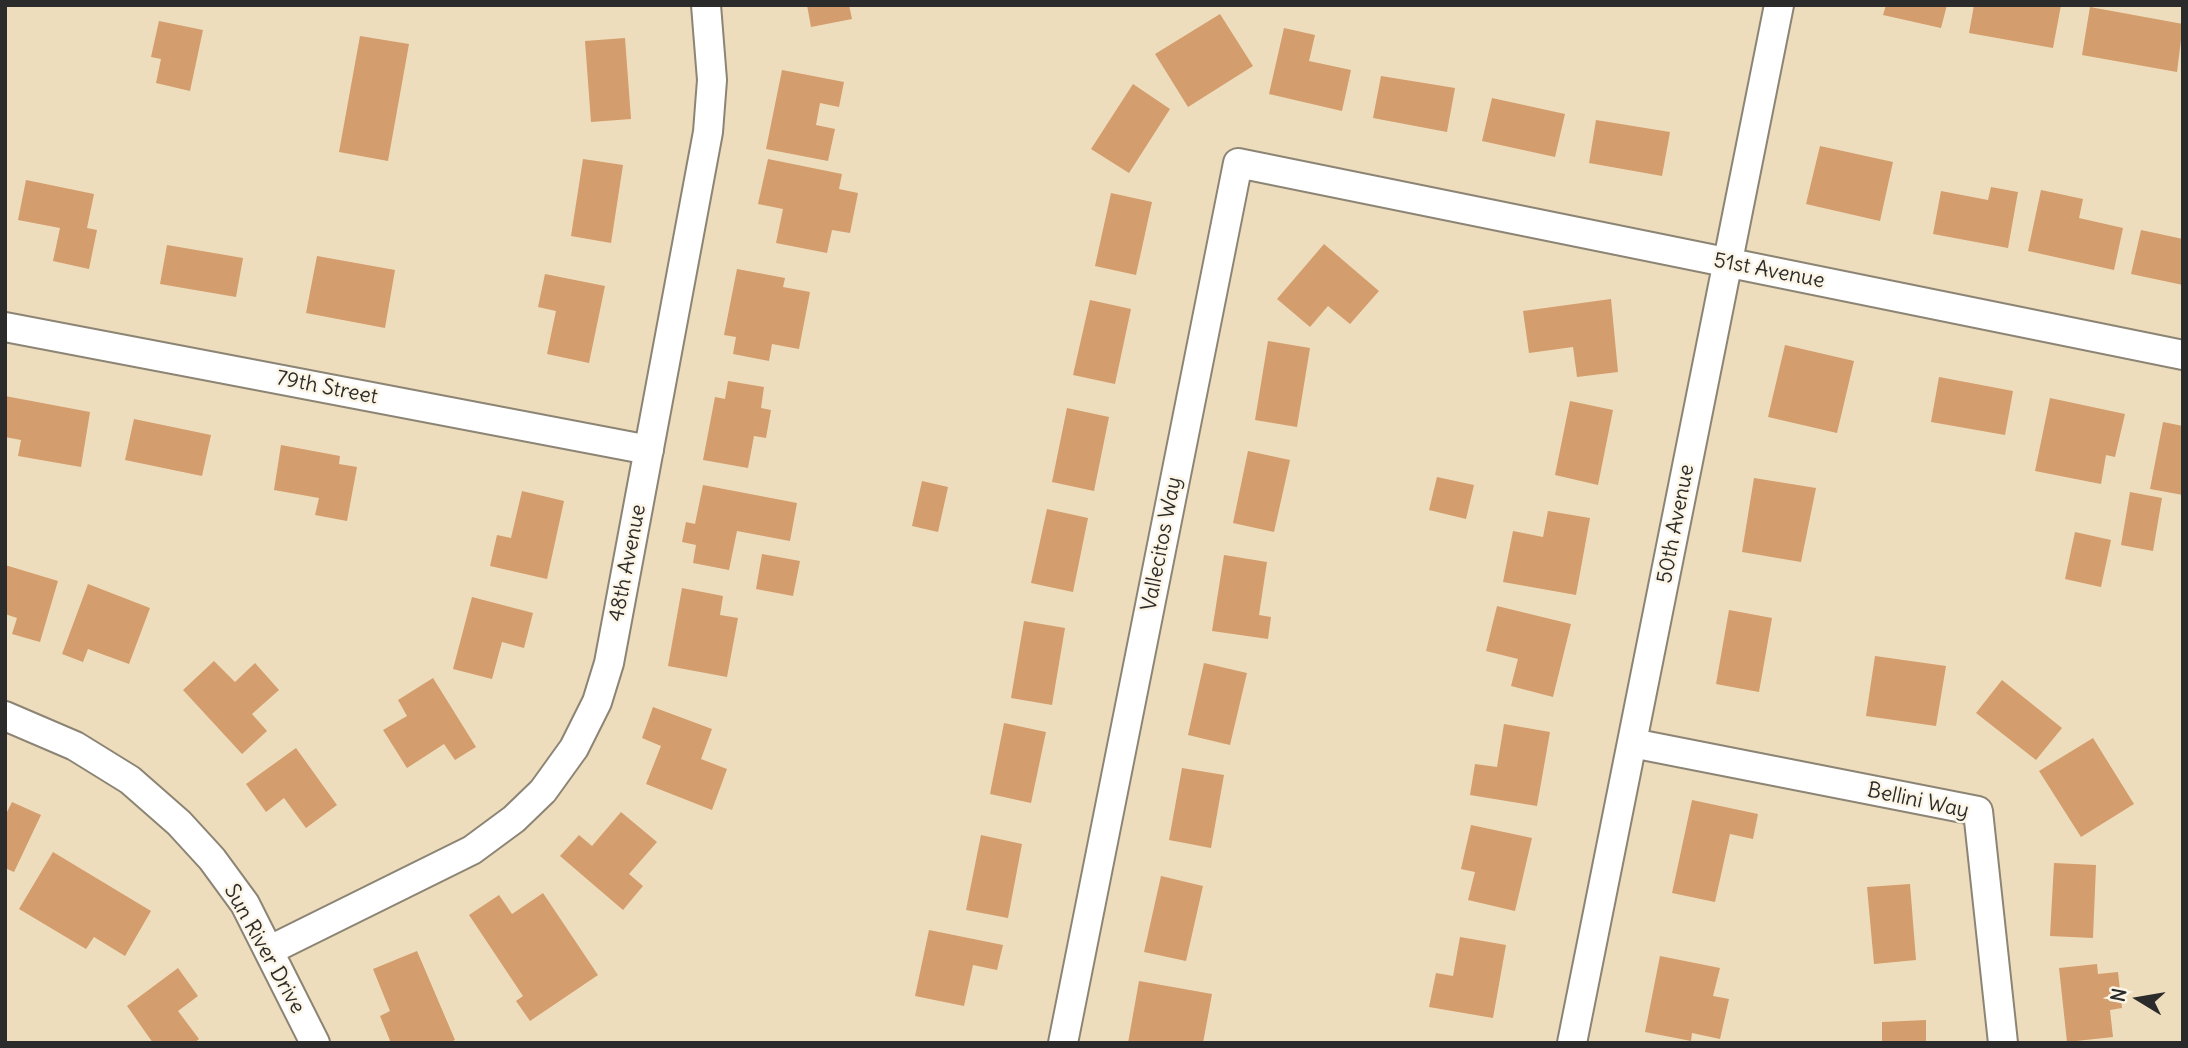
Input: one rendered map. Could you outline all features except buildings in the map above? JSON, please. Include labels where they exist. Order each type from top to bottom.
[{"type":"street","name":"48th Avenue","points":[[270,950],[472,850],[514,820],[543,791],[574,748],[597,702],[609,663],[708,132],[712,80],[706,5]]},
{"type":"street","name":"50th Avenue","points":[[1572,1043],[1779,5]]},
{"type":"street","name":"Vallecitos Way","points":[[1063,1043],[1238,163],[1355,187]]},
{"type":"street","name":"51st Avenue","points":[[1355,187],[2183,355]]},
{"type":"street","name":"79th Street","points":[[5,327],[649,450]]},
{"type":"street","name":"Sun River Drive","points":[[5,716],[75,746],[130,780],[179,823],[212,859],[245,904],[315,1043]]},
{"type":"street","name":"Bellini Way","points":[[1632,743],[1978,811],[2003,1043]]}]
